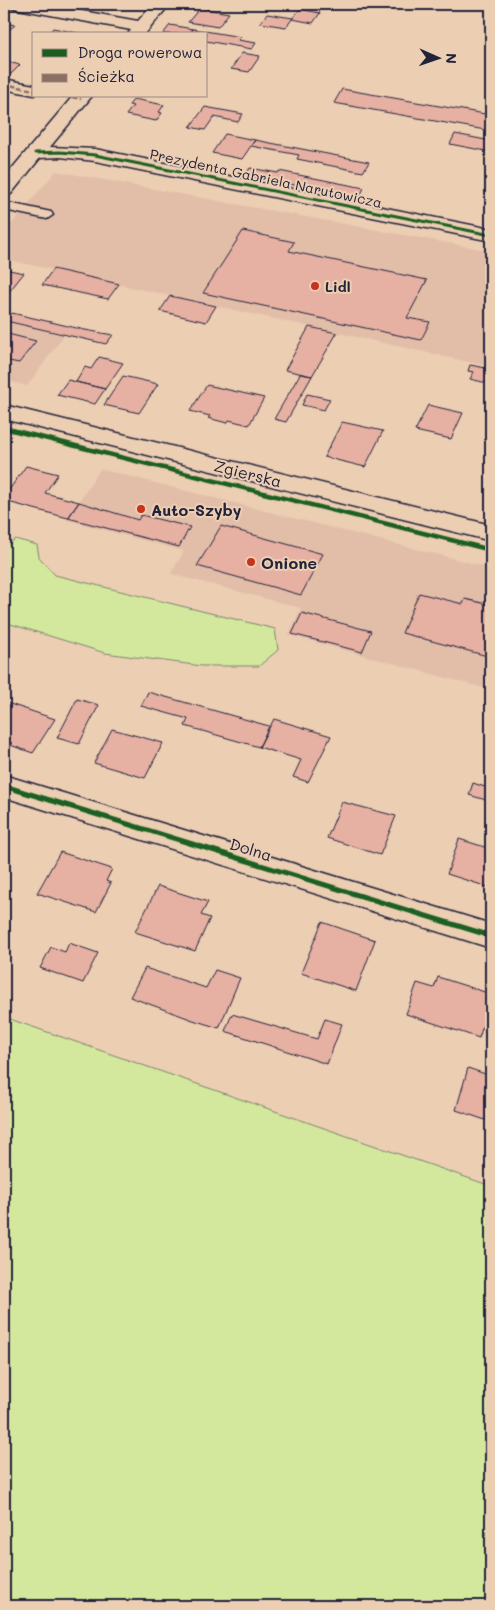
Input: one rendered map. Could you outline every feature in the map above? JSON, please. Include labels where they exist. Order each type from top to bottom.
[{"type":"street","points":[[18,4],[139,30],[162,4]]},
{"type":"street","points":[[4,84],[32,90]]},
{"type":"street","points":[[4,190],[36,153],[75,98]]},
{"type":"street","name":"Prezydenta Gabriela Narutowicza","points":[[36,153],[60,152],[95,155],[491,235]]},
{"type":"street","name":"Zgierska","points":[[4,412],[491,533]]},
{"type":"street","name":"Dolna","points":[[4,786],[491,936]]},
{"type":"lane","points":[[4,206],[47,215]]},
{"type":"shaded area","points":[[56,171],[491,251],[491,367],[4,259],[4,233]]},
{"type":"shaded area","points":[[4,321],[64,335],[27,386],[4,380]]},
{"type":"shaded area","points":[[100,469],[491,568],[491,690],[289,635],[301,608],[171,574],[184,551],[67,520]]},
{"type":"green space","points":[[15,539],[37,545],[39,557],[55,575],[275,629],[278,650],[259,666],[202,666],[105,653],[4,622],[4,549]]},
{"type":"green space","points":[[4,1017],[491,1186],[491,1606],[4,1606]]},
{"type":"building","points":[[200,8],[229,13],[218,27],[188,22]]},
{"type":"building","points":[[300,9],[320,13],[313,23],[292,19]]},
{"type":"building","points":[[267,14],[293,18],[286,27],[260,23]]},
{"type":"building","points":[[4,23],[15,25],[4,34]]},
{"type":"building","points":[[170,25],[193,29],[191,32],[165,32]]},
{"type":"building","points":[[53,28],[72,32],[50,32]]},
{"type":"building","points":[[193,29],[241,37],[238,40],[256,43],[252,49],[208,41],[208,32],[191,32]]},
{"type":"building","points":[[242,53],[260,56],[249,72],[231,69]]},
{"type":"building","points":[[4,61],[20,65],[11,74],[4,73]]},
{"type":"building","points":[[342,89],[491,115],[491,131],[334,103]]},
{"type":"building","points":[[134,99],[164,105],[159,112],[162,113],[156,121],[126,115],[133,106],[129,105]]},
{"type":"building","points":[[205,107],[243,114],[238,122],[214,117],[205,130],[190,127]]},
{"type":"building","points":[[225,134],[255,140],[242,159],[212,153]]},
{"type":"building","points":[[455,134],[491,141],[491,152],[450,144]]},
{"type":"building","points":[[255,140],[369,162],[363,172],[297,159],[299,155],[251,146]]},
{"type":"building","points":[[250,168],[278,173],[279,171],[364,188],[359,198],[245,175]]},
{"type":"building","name":"Lidl","points":[[243,231],[294,242],[289,251],[427,280],[407,318],[430,322],[421,340],[203,293]]},
{"type":"building","points":[[4,269],[24,273],[4,298]]},
{"type":"building","points":[[53,269],[119,284],[108,299],[42,285]]},
{"type":"building","points":[[170,296],[216,306],[206,322],[160,311]]},
{"type":"building","points":[[12,313],[113,335],[106,344],[6,321]]},
{"type":"building","points":[[309,327],[337,333],[312,376],[285,370]]},
{"type":"building","points":[[4,333],[36,341],[19,363],[4,360]]},
{"type":"building","points":[[99,357],[123,363],[105,389],[76,382],[85,367],[91,369]]},
{"type":"building","points":[[470,365],[491,369],[491,384],[470,379],[474,372],[468,371]]},
{"type":"building","points":[[300,374],[312,376],[286,422],[274,419]]},
{"type":"building","points":[[123,376],[158,384],[139,413],[104,405]]},
{"type":"building","points":[[68,380],[105,389],[95,404],[57,395]]},
{"type":"building","points":[[207,385],[264,398],[249,425],[229,420],[227,423],[190,411]]},
{"type":"building","points":[[307,394],[330,399],[324,410],[302,405]]},
{"type":"building","points":[[428,405],[463,413],[451,439],[415,431]]},
{"type":"building","points":[[342,422],[383,431],[365,467],[324,457]]},
{"type":"building","points":[[26,466],[58,474],[45,493],[79,502],[68,518],[4,501],[4,497]]},
{"type":"building","points":[[79,502],[138,520],[141,515],[190,527],[179,547],[68,518]]},
{"type":"building","points":[[221,526],[323,554],[301,595],[197,566]]},
{"type":"building","points":[[419,593],[463,604],[465,599],[491,605],[491,657],[402,633]]},
{"type":"building","points":[[302,613],[371,631],[362,652],[292,634]]},
{"type":"building","points":[[148,692],[269,726],[259,747],[185,726],[188,719],[141,706]]},
{"type":"building","points":[[77,699],[99,705],[79,744],[57,738]]},
{"type":"building","points":[[7,703],[55,719],[33,753],[4,741],[4,707]]},
{"type":"building","points":[[274,719],[331,736],[308,782],[293,777],[301,760],[259,747]]},
{"type":"building","points":[[112,729],[163,743],[145,778],[94,763]]},
{"type":"building","points":[[473,783],[491,789],[491,804],[486,802],[486,800],[469,795]]},
{"type":"building","points":[[342,802],[396,816],[380,855],[327,838]]},
{"type":"building","points":[[459,839],[491,849],[491,888],[447,874]]},
{"type":"building","points":[[60,852],[112,869],[106,881],[111,883],[96,912],[37,893]]},
{"type":"building","points":[[158,886],[208,902],[201,915],[210,918],[195,951],[135,932]]},
{"type":"building","points":[[322,922],[375,940],[356,991],[301,973]]},
{"type":"building","points":[[69,943],[98,953],[83,983],[40,968],[51,947],[65,952]]},
{"type":"building","points":[[145,968],[206,988],[215,970],[240,978],[219,1028],[130,997]]},
{"type":"building","points":[[438,977],[491,994],[491,1001],[479,1038],[406,1014],[417,983],[434,988]]},
{"type":"building","points":[[232,1014],[317,1039],[325,1019],[342,1024],[327,1064],[225,1031]]},
{"type":"building","points":[[468,1068],[491,1076],[491,1122],[456,1110]]},
{"type":"marked path","points":[[4,84],[32,90]]},
{"type":"marked path","points":[[76,98],[81,99]]},
{"type":"cycle path","points":[[35,153],[60,152],[95,155],[491,235]]},
{"type":"cycle path","points":[[4,428],[491,550]]},
{"type":"cycle path","points":[[4,786],[491,936]]},
{"type":"place","name":"Lidl","points":[[315,286]]},
{"type":"place","name":"Auto-Szyby","points":[[141,509]]},
{"type":"place","name":"Onione","points":[[251,562]]}]
